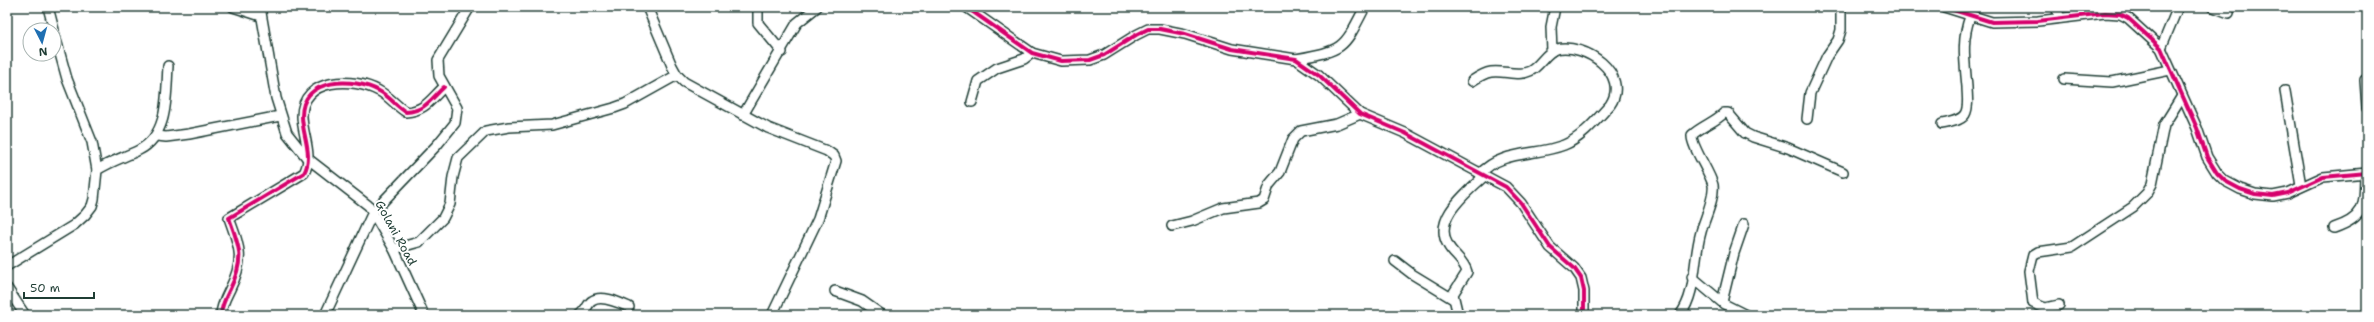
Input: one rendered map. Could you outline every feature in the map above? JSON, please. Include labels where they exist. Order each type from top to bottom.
[{"type":"street","points":[[48,7],[52,22]]},
{"type":"street","points":[[233,7],[261,11]]},
{"type":"street","points":[[325,315],[372,212],[437,145],[455,123],[457,108],[439,76],[438,60],[470,7]]},
{"type":"street","points":[[647,7],[677,75],[684,82],[768,128],[834,156],[836,161],[818,219],[772,315]]},
{"type":"street","points":[[758,7],[758,23],[782,52]]},
{"type":"street","points":[[743,115],[782,52],[797,23],[817,7]]},
{"type":"street","points":[[966,7],[1032,53],[1061,61],[1090,60],[1104,55],[1148,30],[1160,29],[1184,34],[1232,49],[1296,59],[1338,49],[1348,41],[1364,7]]},
{"type":"street","points":[[1552,51],[1551,27],[1555,7]]},
{"type":"street","points":[[1807,120],[1810,93],[1827,56],[1838,40],[1841,30],[1841,7]]},
{"type":"street","points":[[1944,7],[1970,17],[1992,22],[2014,22],[2060,18],[2086,10],[2120,14],[2136,24],[2161,48],[2208,157],[2217,173],[2225,181],[2255,194],[2273,196],[2288,193],[2323,177],[2366,173],[2363,206],[2359,215],[2352,222],[2334,228]]},
{"type":"street","points":[[2056,7],[2060,18]]},
{"type":"street","points":[[2161,48],[2178,7]]},
{"type":"street","points":[[2213,7],[2229,14]]},
{"type":"street","name":"Golani Road","points":[[261,11],[280,116],[287,133],[307,158],[356,194],[372,212],[394,249],[424,315]]},
{"type":"street","points":[[1942,124],[1958,120],[1966,113],[1968,102],[1964,31],[1970,17]]},
{"type":"street","points":[[1458,315],[1453,294],[1467,272],[1465,265],[1447,244],[1444,229],[1448,215],[1482,175],[1486,168],[1501,160],[1571,142],[1599,117],[1614,99],[1616,91],[1614,78],[1598,61],[1578,50],[1552,51],[1530,71],[1511,73],[1492,72],[1472,80]]},
{"type":"street","points":[[972,102],[978,81],[997,68],[1024,59],[1032,53]]},
{"type":"street","points":[[1296,59],[1319,75],[1360,114],[1405,133],[1506,188],[1521,203],[1550,247],[1574,268],[1581,278],[1584,291],[1584,315]]},
{"type":"street","points":[[7,266],[74,225],[92,206],[97,170],[92,142],[66,79],[62,62]]},
{"type":"street","points":[[97,170],[108,163],[148,144],[157,136],[164,115],[168,66]]},
{"type":"street","points":[[2064,79],[2112,82],[2170,70]]},
{"type":"street","points":[[394,249],[419,242],[443,218],[450,204],[452,177],[458,158],[486,131],[509,127],[552,125],[614,108],[625,104],[677,75]]},
{"type":"street","points":[[2365,80],[2367,108]]},
{"type":"street","points":[[221,315],[221,308],[236,275],[241,256],[240,248],[228,218],[299,177],[306,170],[307,144],[302,117],[303,107],[307,97],[320,86],[341,82],[358,84],[379,91],[406,112],[417,111],[426,107],[444,87]]},
{"type":"street","points":[[2285,92],[2301,186]]},
{"type":"street","points":[[2059,305],[2045,308],[2032,303],[2028,271],[2033,255],[2038,252],[2072,247],[2133,207],[2147,193],[2152,184],[2164,125],[2182,96]]},
{"type":"street","points":[[1680,315],[1687,306],[1701,230],[1712,199],[1713,189],[1708,171],[1693,143],[1692,134],[1716,121],[1724,113],[1728,113],[1745,133],[1788,148],[1843,172]]},
{"type":"street","points":[[1172,226],[1192,221],[1223,208],[1259,203],[1264,200],[1269,185],[1280,172],[1293,139],[1301,131],[1337,124],[1360,114]]},
{"type":"street","points":[[157,136],[166,137],[189,134],[280,116]]},
{"type":"street","points":[[1722,302],[1734,253],[1744,224]]},
{"type":"street","points":[[1395,261],[1412,274],[1453,299]]},
{"type":"street","points":[[1692,277],[1722,302],[1746,315]]},
{"type":"street","points":[[7,288],[26,315]]},
{"type":"street","points":[[835,291],[862,302],[882,315]]},
{"type":"street","points":[[580,315],[592,301],[600,299],[611,300],[628,307]]},
{"type":"cycle path","points":[[966,7],[1032,53],[1061,61],[1090,60],[1104,55],[1148,29],[1160,29],[1185,34],[1232,49],[1296,59],[1319,75],[1360,114],[1405,133],[1506,187],[1521,203],[1550,247],[1574,268],[1581,278],[1584,291],[1584,315]]},
{"type":"cycle path","points":[[1944,7],[1992,22],[2038,21],[2105,13],[2120,14],[2128,18],[2161,48],[2197,128],[2207,157],[2217,173],[2225,181],[2240,189],[2255,194],[2273,196],[2288,193],[2323,177],[2367,173]]},
{"type":"cycle path","points":[[221,315],[225,298],[235,279],[239,261],[238,246],[229,218],[304,173],[307,166],[308,152],[302,116],[304,103],[311,94],[320,87],[344,82],[369,86],[379,91],[406,112],[423,107],[444,87]]}]
